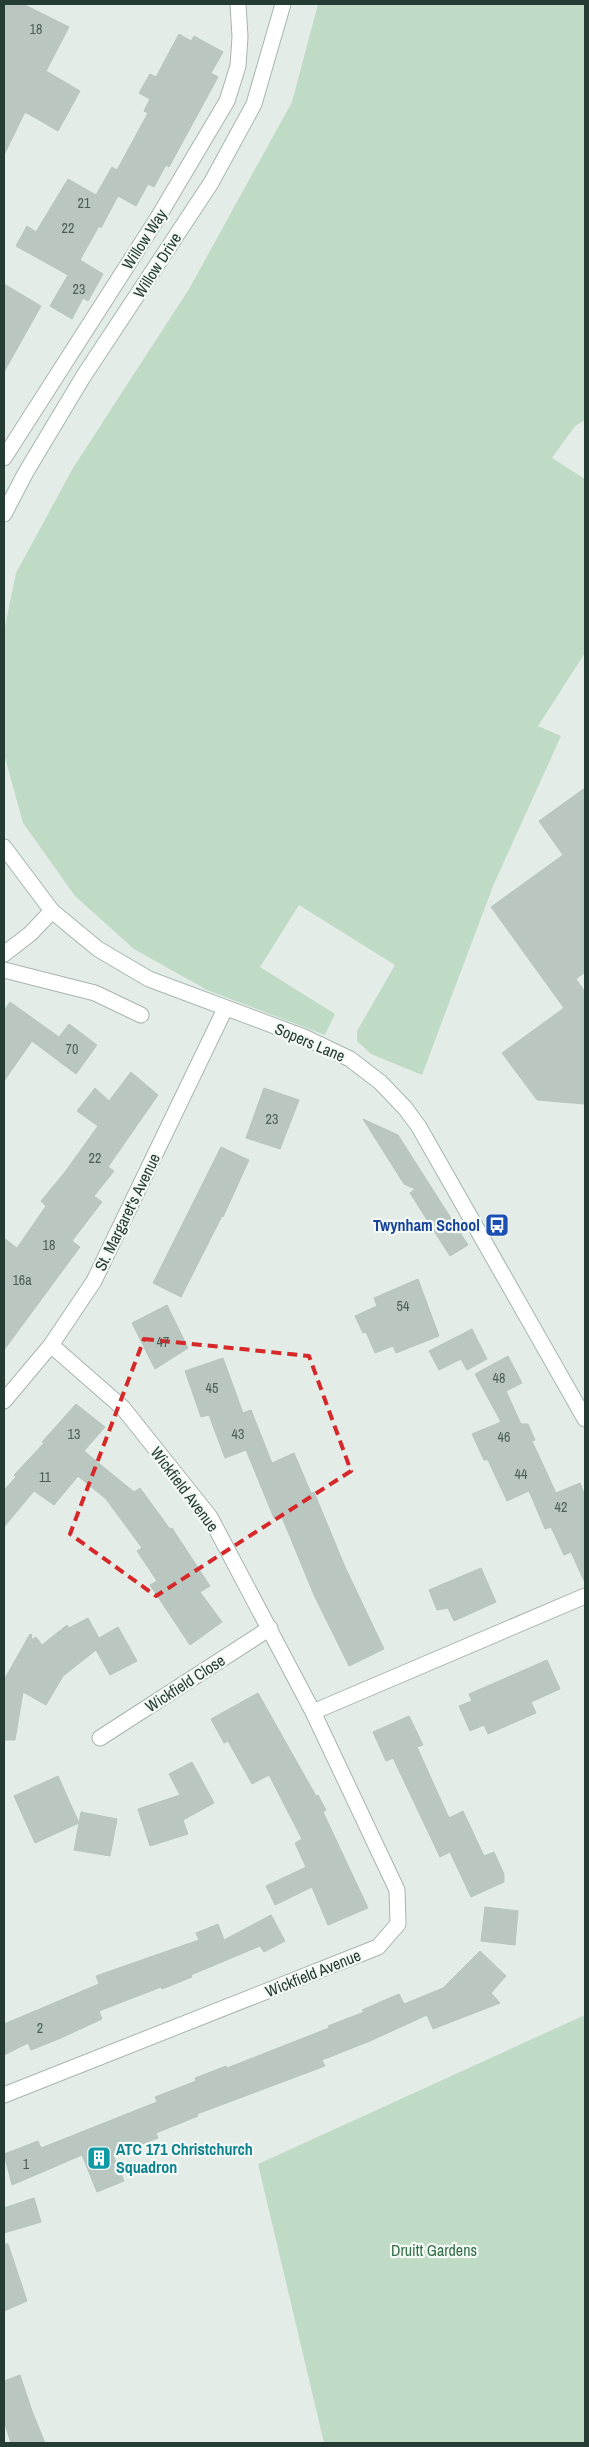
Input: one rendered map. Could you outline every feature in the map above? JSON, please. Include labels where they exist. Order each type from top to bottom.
[{"type":"street","name":"Willow Way","points":[[4,458],[157,219],[227,100],[238,66],[240,37],[238,4]]},
{"type":"street","name":"Willow Drive","points":[[4,514],[26,472],[83,377],[211,183],[254,104],[283,4]]},
{"type":"street","points":[[4,846],[52,911],[30,934],[4,954]]},
{"type":"street","name":"Sopers Lane","points":[[52,911],[98,948],[149,979],[304,1037],[350,1059],[380,1082],[405,1108],[419,1127],[585,1419]]},
{"type":"street","points":[[4,970],[95,993],[141,1015]]},
{"type":"street","name":"St. Margaret's Avenue","points":[[4,1401],[51,1344],[94,1281],[225,1009]]},
{"type":"street","name":"Wickfield Avenue","points":[[4,2095],[378,1947],[398,1924],[397,1890],[313,1712],[210,1517],[123,1408],[51,1344]]},
{"type":"street","points":[[313,1712],[585,1596]]},
{"type":"street","name":"Wickfield Close","points":[[100,1738],[270,1628]]},
{"type":"highlighted area","points":[[144,1339],[309,1356],[351,1471],[156,1596],[70,1534]]},
{"type":"green space","points":[[318,4],[585,4],[585,420],[575,426],[552,458],[585,479],[585,653],[538,726],[561,736],[493,886],[422,1075],[371,1054],[357,1041],[357,1031],[395,965],[299,905],[260,967],[335,1014],[325,1035],[207,990],[134,949],[75,896],[23,823],[4,754],[4,631],[16,573],[73,468],[189,289],[292,102]]},
{"type":"green space","name":"Druitt Gardens","points":[[585,2015],[585,2443],[324,2443],[258,2164]]},
{"type":"building","points":[[4,4],[23,4],[69,27],[46,71],[80,91],[58,131],[25,112],[4,155]]},
{"type":"building","points":[[179,34],[191,41],[194,36],[223,52],[211,73],[218,77],[169,167],[166,165],[154,187],[148,184],[136,206],[118,196],[101,228],[99,226],[80,260],[103,274],[88,301],[83,298],[72,319],[50,306],[68,275],[16,246],[27,226],[36,232],[68,179],[96,195],[112,167],[117,170],[148,113],[144,111],[150,99],[139,93],[150,74],[156,77]]},
{"type":"building","points":[[4,284],[41,306],[4,372]]},
{"type":"building","points":[[585,788],[585,972],[576,979],[585,992],[585,1104],[537,1100],[502,1053],[564,1008],[491,907],[563,855],[539,821]]},
{"type":"building","points":[[10,1002],[59,1037],[69,1024],[97,1045],[76,1074],[32,1041],[4,1081],[4,1011]]},
{"type":"building","points":[[131,1072],[158,1095],[108,1167],[114,1171],[94,1196],[102,1202],[72,1241],[80,1247],[4,1350],[4,1238],[17,1248],[46,1206],[41,1201],[65,1172],[98,1126],[77,1111],[95,1088],[109,1101]]},
{"type":"building","points":[[264,1088],[299,1100],[280,1149],[246,1138]]},
{"type":"building","points":[[363,1119],[398,1135],[468,1245],[450,1256],[410,1193],[415,1189],[404,1184]]},
{"type":"building","points":[[221,1147],[249,1160],[223,1217],[181,1297],[153,1283]]},
{"type":"building","points":[[418,1279],[439,1336],[396,1353],[393,1346],[375,1353],[366,1332],[363,1333],[355,1316],[377,1306],[374,1298]]},
{"type":"building","points":[[167,1305],[188,1348],[155,1369],[132,1323]]},
{"type":"building","points":[[472,1329],[487,1359],[467,1370],[461,1359],[439,1370],[429,1351]]},
{"type":"building","points":[[508,1356],[522,1383],[506,1391],[521,1424],[528,1424],[535,1440],[532,1441],[556,1493],[580,1483],[585,1496],[585,1583],[571,1552],[564,1555],[551,1527],[545,1529],[529,1491],[507,1501],[488,1460],[484,1460],[472,1434],[501,1422],[475,1374]]},
{"type":"building","points":[[223,1358],[243,1413],[251,1410],[272,1463],[294,1453],[311,1493],[314,1492],[345,1567],[384,1649],[349,1666],[314,1595],[281,1515],[274,1518],[246,1450],[225,1458],[209,1415],[201,1417],[185,1371]]},
{"type":"building","points":[[76,1404],[105,1427],[84,1451],[134,1492],[140,1488],[170,1529],[172,1528],[210,1586],[200,1592],[222,1622],[190,1645],[150,1585],[157,1581],[137,1551],[142,1548],[106,1499],[78,1476],[54,1505],[34,1491],[4,1527],[4,1490],[16,1477],[14,1475],[44,1443],[42,1442]]},
{"type":"building","points":[[481,1568],[496,1602],[454,1621],[448,1608],[437,1610],[429,1590]]},
{"type":"building","points":[[88,1618],[99,1638],[118,1627],[137,1661],[110,1675],[96,1650],[63,1676],[46,1705],[23,1692],[15,1740],[4,1740],[4,1680],[30,1634],[32,1635],[31,1640],[36,1637],[42,1645],[67,1625],[69,1628]]},
{"type":"building","points":[[547,1660],[560,1689],[531,1702],[536,1713],[488,1734],[484,1725],[470,1731],[459,1706],[472,1701],[469,1694]]},
{"type":"building","points":[[258,1693],[316,1796],[318,1795],[326,1810],[323,1812],[368,1908],[328,1925],[312,1887],[275,1905],[266,1886],[306,1867],[295,1843],[302,1839],[269,1775],[252,1784],[228,1741],[224,1743],[211,1719]]},
{"type":"building","points":[[409,1716],[423,1745],[417,1747],[449,1818],[463,1811],[484,1856],[494,1852],[504,1874],[504,1882],[471,1897],[450,1852],[440,1857],[393,1758],[386,1761],[373,1732]]},
{"type":"building","points":[[192,1762],[214,1803],[183,1820],[188,1834],[150,1846],[138,1809],[180,1795],[169,1774]]},
{"type":"building","points":[[58,1776],[79,1823],[35,1843],[14,1796]]},
{"type":"building","points":[[81,1812],[117,1819],[110,1856],[74,1850]]},
{"type":"building","points":[[485,1907],[518,1911],[515,1945],[481,1941]]},
{"type":"building","points":[[271,1915],[285,1941],[264,1952],[260,1946],[191,1975],[192,1977],[99,2011],[102,2019],[61,2038],[31,2050],[28,2043],[4,2055],[4,2024],[99,1984],[96,1976],[199,1940],[196,1933],[218,1924],[224,1940]]},
{"type":"building","points":[[480,1951],[506,1976],[491,1993],[500,2003],[433,2029],[427,2015],[322,2060],[325,2066],[197,2114],[198,2116],[156,2133],[158,2138],[113,2155],[124,2181],[97,2192],[82,2155],[12,2185],[4,2154],[38,2141],[41,2148],[157,2102],[155,2097],[196,2081],[195,2078],[226,2066],[227,2068],[329,2028],[328,2026],[364,2012],[362,2010],[399,1994],[404,2004],[443,1988]]},
{"type":"building","points":[[34,2198],[41,2222],[4,2233],[4,2208]]},
{"type":"building","points":[[4,2244],[8,2244],[27,2301],[4,2311]]},
{"type":"building","points":[[20,2375],[45,2443],[11,2443],[4,2421],[4,2381]]},
{"type":"place","name":"Twynham School","points":[[497,1225]]},
{"type":"place","name":"ATC 171 Christchurch Squadron","points":[[99,2158]]}]
